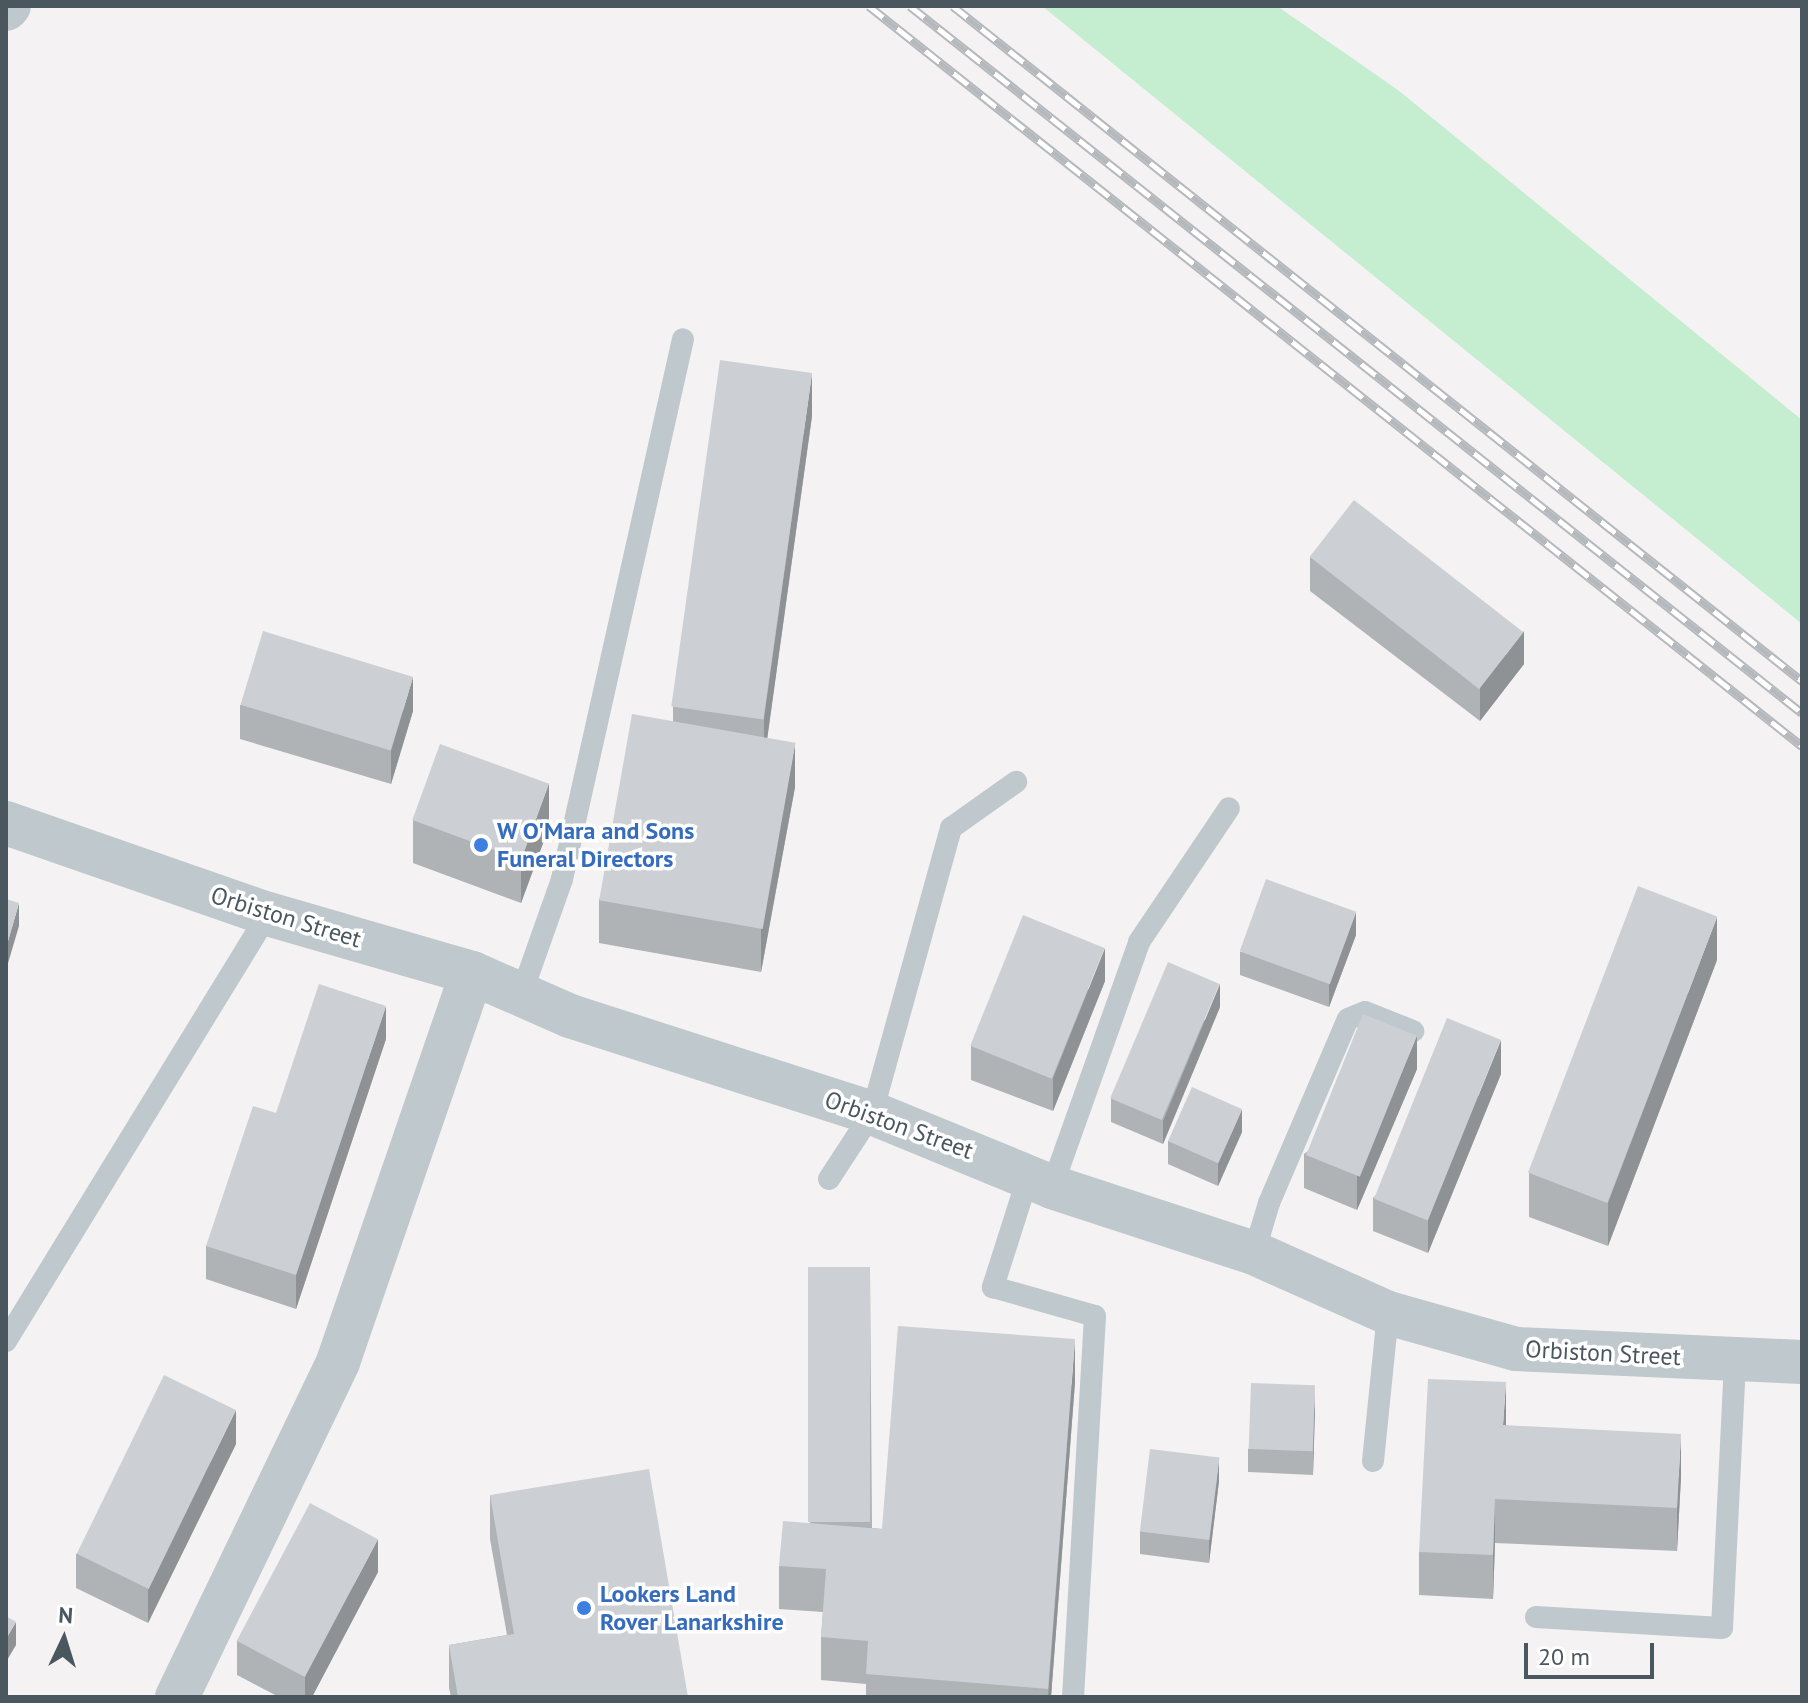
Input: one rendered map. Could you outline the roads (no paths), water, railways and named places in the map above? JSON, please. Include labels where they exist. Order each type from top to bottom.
[{"type":"street","name":"Orbiston Street","points":[[6,823],[268,914],[472,973],[570,1016],[872,1113],[1041,1180],[1254,1253],[1388,1313],[1516,1349],[1802,1362]]},
{"type":"street","points":[[177,1697],[338,1362],[472,973]]},
{"type":"lane","points":[[521,995],[562,879],[683,339]]},
{"type":"lane","points":[[829,1179],[872,1113],[951,828],[1016,782]]},
{"type":"lane","points":[[1073,1697],[1095,1316],[993,1287],[1041,1180],[1139,942],[1229,808]]},
{"type":"lane","points":[[6,1341],[268,914]]},
{"type":"lane","points":[[1254,1253],[1269,1203],[1348,1019],[1365,1012],[1413,1031]]},
{"type":"lane","points":[[1373,1461],[1388,1313]]},
{"type":"lane","points":[[1536,1617],[1722,1628],[1735,1360]]},
{"type":"railway","points":[[869,6],[1802,746]]},
{"type":"railway","points":[[910,6],[1802,713]]},
{"type":"railway","points":[[953,6],[1802,681]]},
{"type":"place","name":"W O'Mara and Sons Funeral Directors","points":[[481,845]]},
{"type":"place","name":"Lookers Land Rover Lanarkshire","points":[[584,1608]]}]
